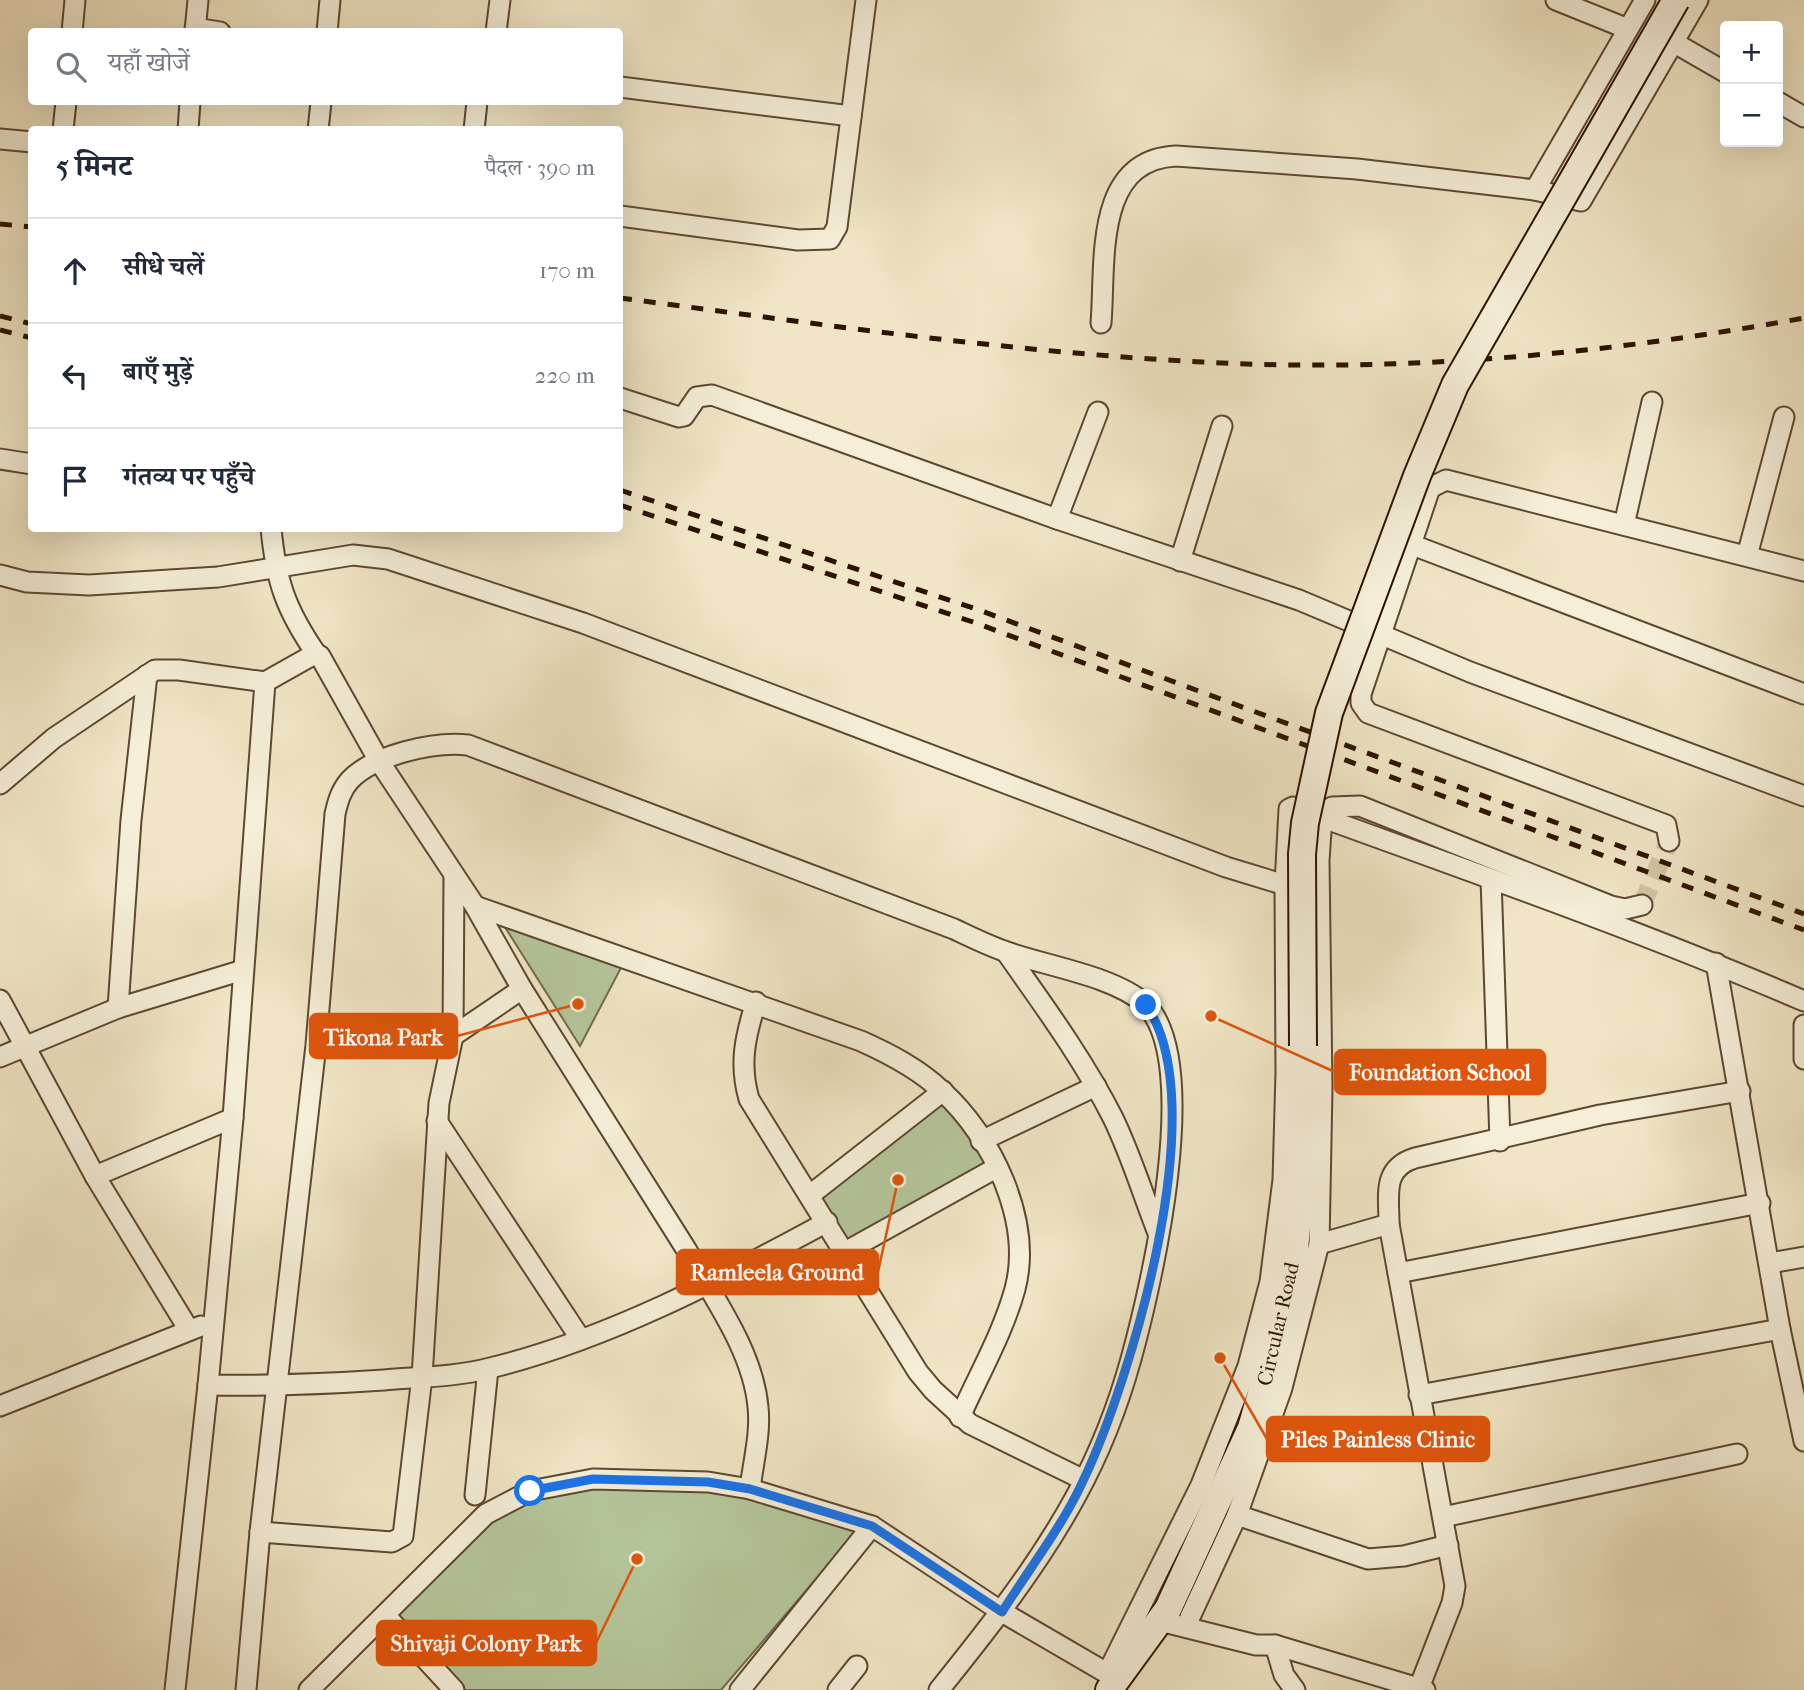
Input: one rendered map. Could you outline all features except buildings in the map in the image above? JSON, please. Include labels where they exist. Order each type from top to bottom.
[{"type":"main road","name":"Circular Road","points":[[1111,1681],[1174,1609],[1251,1428],[1281,1325],[1301,1209],[1302,854],[1305,823],[1329,713],[1362,620],[1455,385],[1676,0]]},
{"type":"street","points":[[72,28],[75,0]]},
{"type":"street","points":[[195,28],[198,0]]},
{"type":"street","points":[[327,28],[330,0]]},
{"type":"street","points":[[496,28],[500,0]]},
{"type":"street","points":[[623,216],[798,240],[830,239],[837,227],[866,0]]},
{"type":"street","points":[[1556,0],[1628,29]]},
{"type":"street","points":[[1535,190],[1645,0]]},
{"type":"street","points":[[1101,323],[1111,205],[1127,179],[1149,159],[1177,156],[1357,169],[1535,190],[1581,201],[1698,0]]},
{"type":"street","points":[[1674,42],[1720,69]]},
{"type":"street","points":[[623,87],[851,116]]},
{"type":"street","points":[[63,126],[65,105]]},
{"type":"street","points":[[188,126],[190,105]]},
{"type":"street","points":[[318,126],[321,105]]},
{"type":"street","points":[[474,126],[477,105]]},
{"type":"street","points":[[1783,105],[1804,117]]},
{"type":"street","points":[[0,139],[28,142]]},
{"type":"street","points":[[623,399],[679,417],[686,413],[697,397],[712,395],[1057,519],[1299,600],[1470,672],[1804,796]]},
{"type":"street","points":[[1624,525],[1651,402]]},
{"type":"street","points":[[1057,519],[1098,412]]},
{"type":"street","points":[[1747,556],[1784,417]]},
{"type":"street","points":[[1180,561],[1222,426]]},
{"type":"street","points":[[0,459],[28,463]]},
{"type":"street","points":[[1669,841],[1666,825],[1368,713],[1361,703],[1361,694],[1380,634],[1430,488],[1442,480],[1804,571]]},
{"type":"street","points":[[271,532],[275,566],[289,610],[379,761],[475,906],[523,989],[707,1287],[739,1346],[757,1397],[759,1417],[750,1489]]},
{"type":"street","points":[[1410,544],[1804,694]]},
{"type":"street","points":[[0,575],[27,582],[89,585],[218,577],[275,566],[367,555],[421,569],[583,623],[1226,867],[1285,885]]},
{"type":"street","points":[[0,784],[54,738],[147,675],[161,669],[265,682],[317,655]]},
{"type":"street","points":[[118,1008],[131,820],[147,675]]},
{"type":"street","points":[[175,1690],[216,1322],[265,682]]},
{"type":"street","points":[[246,1690],[260,1532],[316,1045],[335,814],[339,796],[349,781],[379,761],[427,746],[468,745],[954,929],[1006,952],[1120,990],[1146,1005],[1153,1016],[1163,1040],[1172,1089],[1169,1170],[1131,1360],[1112,1416],[1084,1480],[1002,1612],[939,1690]]},
{"type":"street","points":[[1174,1609],[1237,1516],[1282,1388],[1319,1244],[1322,1115],[1319,860],[1322,817],[1332,807],[1360,806],[1611,906],[1625,909],[1642,905]]},
{"type":"street","points":[[309,1690],[476,1522],[530,1491],[593,1479],[708,1482],[750,1489],[872,1526],[1111,1681],[1201,1485],[1248,1366],[1269,1282],[1283,1166],[1286,1073],[1285,885],[1288,811],[1293,807],[1716,963],[1804,1001]]},
{"type":"street","points":[[260,1532],[392,1542],[401,1539],[422,1377],[437,1121],[453,1036],[454,875]]},
{"type":"street","points":[[1491,879],[1500,1141]]},
{"type":"street","points":[[475,906],[756,1002],[892,1055],[943,1091],[973,1123],[996,1168],[1013,1209],[1018,1269],[1006,1314],[960,1417]]},
{"type":"street","points":[[1006,952],[1096,1086],[1125,1146],[1158,1234]]},
{"type":"street","points":[[1716,963],[1780,1329],[1796,1353],[1804,1441]]},
{"type":"street","points":[[0,1057],[118,1008],[243,970]]},
{"type":"street","points":[[453,1036],[523,989]]},
{"type":"street","points":[[0,1000],[95,1177],[189,1329]]},
{"type":"street","points":[[756,1002],[743,1049],[744,1082],[749,1099],[918,1372],[960,1417],[1084,1480]]},
{"type":"street","points":[[1804,1025],[1804,1059]]},
{"type":"street","points":[[981,1141],[1096,1086]]},
{"type":"street","points":[[810,1195],[943,1091]]},
{"type":"street","points":[[1174,1609],[1261,1635],[1273,1644],[1422,1689],[1454,1594],[1448,1545],[1390,1224],[1389,1177],[1398,1165],[1415,1158],[1500,1141],[1600,1115],[1740,1091]]},
{"type":"street","points":[[95,1177],[233,1118]]},
{"type":"street","points":[[437,1121],[580,1338]]},
{"type":"street","points":[[845,1252],[996,1168]]},
{"type":"street","points":[[1398,1273],[1759,1203]]},
{"type":"street","points":[[208,1385],[278,1387],[422,1377],[488,1369],[580,1338],[707,1287],[827,1222]]},
{"type":"street","points":[[1319,1244],[1390,1224]]},
{"type":"street","points":[[1770,1263],[1804,1257]]},
{"type":"street","points":[[0,1406],[189,1329],[216,1322]]},
{"type":"street","points":[[1419,1395],[1780,1329]]},
{"type":"street","points":[[475,1495],[488,1369]]},
{"type":"street","points":[[1443,1517],[1737,1454]]},
{"type":"street","points":[[1237,1516],[1368,1559],[1392,1558],[1448,1545]]},
{"type":"street","points":[[740,1690],[872,1526]]},
{"type":"street","points":[[1174,1609],[1256,1645],[1273,1644]]},
{"type":"street","points":[[385,1615],[443,1686]]},
{"type":"street","points":[[1273,1644],[1284,1675],[1295,1690]]},
{"type":"street","points":[[838,1690],[857,1666]]},
{"type":"green space","points":[[498,916],[624,962],[580,1046]]},
{"type":"green space","points":[[943,1095],[989,1164],[846,1245],[816,1196]]},
{"type":"green space","points":[[593,1479],[739,1489],[870,1516],[721,1690],[458,1690],[385,1615],[486,1514]]},
{"type":"tunnel","points":[[1642,905],[1669,841]]},
{"type":"railway","points":[[0,224],[28,227]]},
{"type":"railway","points":[[623,298],[983,344],[1129,357],[1277,365],[1353,365],[1504,358],[1655,342],[1804,318]]},
{"type":"railway","points":[[0,316],[28,323]]},
{"type":"railway","points":[[0,330],[28,337]]},
{"type":"railway","points":[[623,491],[979,610],[1804,914]]},
{"type":"railway","points":[[623,506],[973,622],[1804,930]]},
{"type":"place","name":"Tikona Park","points":[[578,1004]]},
{"type":"place","name":"Foundation School","points":[[1211,1016]]},
{"type":"place","name":"Ramleela Ground","points":[[898,1180]]},
{"type":"place","name":"Piles Painless Clinic","points":[[1220,1358]]},
{"type":"place","name":"Shivaji Colony Park","points":[[637,1559]]},
{"type":"route","points":[[530,1491],[593,1479],[708,1482],[750,1489],[872,1526],[1002,1612],[1084,1480],[1112,1416],[1131,1360],[1142,1315],[1169,1170],[1172,1118],[1170,1067],[1159,1027],[1146,1005]]}]
